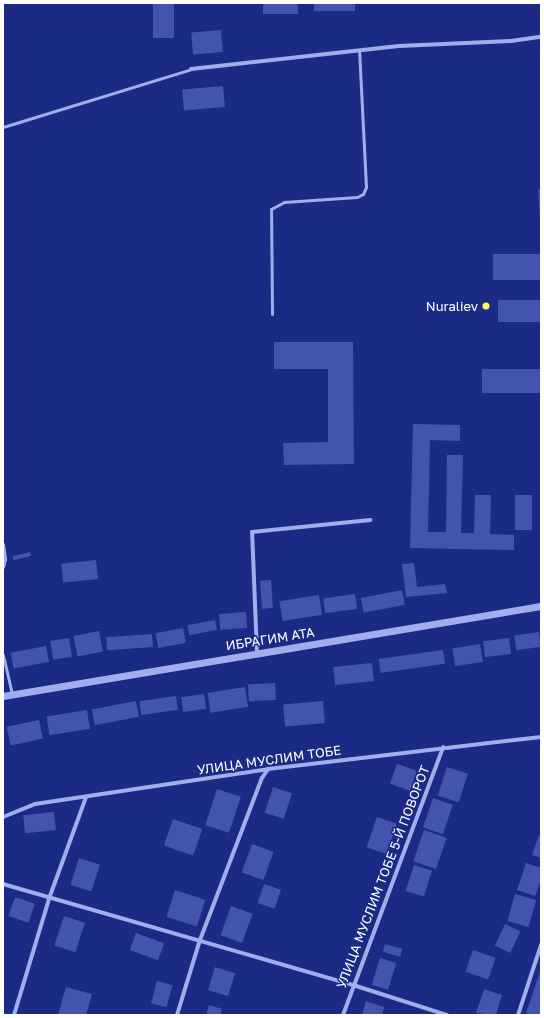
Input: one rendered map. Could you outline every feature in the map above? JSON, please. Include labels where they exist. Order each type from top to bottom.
[{"type":"street","points":[[190,70],[399,46],[511,41],[541,37]]},
{"type":"street","points":[[257,654],[252,532],[370,520]]},
{"type":"street","name":"ИБРАГИМ АТА","points":[[3,696],[12,693],[257,654],[541,606]]},
{"type":"street","name":"УЛИЦА МУСЛИМ ТОБЕ","points":[[3,817],[34,804],[268,769],[444,747],[541,737]]},
{"type":"street","name":"УЛИЦА МУСЛИМ ТОБЕ 5-Й ПОВОРОТ","points":[[343,1015],[353,985],[444,747]]},
{"type":"street","points":[[177,1015],[200,940],[262,778],[268,769]]},
{"type":"street","points":[[14,1015],[50,896],[86,797]]},
{"type":"street","points":[[3,884],[50,896],[353,985],[447,1015]]},
{"type":"street","points":[[518,1015],[541,945]]},
{"type":"lane","points":[[272,314],[271,209],[284,202],[358,197],[363,194],[366,187],[359,50]]},
{"type":"lane","points":[[3,127],[190,70]]},
{"type":"lane","points":[[3,544],[5,560],[3,567]]},
{"type":"lane","points":[[3,655],[12,693]]},
{"type":"building","points":[[153,3],[174,3],[174,38],[153,38]]},
{"type":"building","points":[[263,3],[298,3],[298,14],[263,14]]},
{"type":"building","points":[[314,3],[355,3],[355,11],[314,11]]},
{"type":"building","points":[[221,30],[223,52],[193,55],[191,33]]},
{"type":"building","points":[[223,86],[225,107],[184,110],[182,90]]},
{"type":"building","points":[[538,189],[541,189],[541,220],[540,220]]},
{"type":"building","points":[[493,254],[541,254],[541,280],[493,280]]},
{"type":"building","points":[[498,300],[541,300],[541,322],[498,322]]},
{"type":"building","points":[[274,342],[353,342],[354,464],[284,465],[283,443],[328,442],[328,369],[274,369]]},
{"type":"building","points":[[482,369],[541,369],[541,393],[482,393]]},
{"type":"building","points":[[413,424],[460,425],[460,441],[430,440],[428,532],[446,532],[447,455],[463,455],[461,533],[474,533],[475,495],[491,495],[490,534],[514,535],[514,550],[410,548]]},
{"type":"building","points":[[515,495],[532,495],[532,530],[515,530]]},
{"type":"building","points":[[30,552],[31,556],[14,560],[13,556]]},
{"type":"building","points":[[96,560],[98,579],[63,583],[61,564]]},
{"type":"building","points":[[414,563],[417,587],[445,584],[447,593],[406,597],[402,564]]},
{"type":"building","points":[[271,580],[273,608],[262,609],[260,581]]},
{"type":"building","points":[[402,590],[405,605],[364,613],[361,598]]},
{"type":"building","points":[[355,594],[357,609],[325,613],[323,598]]},
{"type":"building","points":[[319,595],[322,615],[283,621],[279,601]]},
{"type":"building","points":[[246,612],[247,628],[220,630],[219,614]]},
{"type":"building","points":[[215,620],[217,630],[189,635],[188,625]]},
{"type":"building","points":[[183,628],[186,643],[158,648],[156,633]]},
{"type":"building","points":[[99,631],[103,652],[77,657],[73,636]]},
{"type":"building","points":[[539,632],[541,647],[516,650],[514,635]]},
{"type":"building","points":[[152,634],[153,647],[107,650],[106,637]]},
{"type":"building","points":[[69,638],[72,657],[53,660],[50,641]]},
{"type":"building","points":[[509,638],[511,654],[485,657],[483,641]]},
{"type":"building","points":[[480,644],[483,662],[455,666],[452,648]]},
{"type":"building","points":[[46,646],[49,662],[14,669],[11,653]]},
{"type":"building","points":[[443,650],[445,664],[381,673],[379,659]]},
{"type":"building","points":[[372,663],[374,681],[335,685],[333,667]]},
{"type":"building","points":[[275,683],[276,700],[249,701],[248,684]]},
{"type":"building","points":[[245,687],[248,707],[211,713],[207,693]]},
{"type":"building","points":[[204,694],[206,709],[183,712],[181,697]]},
{"type":"building","points":[[176,696],[178,710],[141,715],[139,701]]},
{"type":"building","points":[[136,701],[139,717],[95,725],[92,710]]},
{"type":"building","points":[[323,701],[325,723],[285,726],[283,704]]},
{"type":"building","points":[[87,710],[90,729],[49,735],[47,716]]},
{"type":"building","points":[[39,720],[43,739],[11,745],[7,727]]},
{"type":"building","points":[[397,764],[417,771],[410,791],[390,784]]},
{"type":"building","points":[[447,767],[468,774],[459,802],[438,796]]},
{"type":"building","points":[[273,787],[292,793],[284,819],[265,813]]},
{"type":"building","points":[[217,789],[241,797],[229,833],[205,825]]},
{"type":"building","points":[[433,798],[453,805],[443,834],[423,827]]},
{"type":"building","points":[[54,812],[56,830],[25,833],[23,815]]},
{"type":"building","points":[[377,817],[397,824],[386,854],[367,847]]},
{"type":"building","points":[[173,819],[202,829],[193,856],[164,845]]},
{"type":"building","points":[[424,830],[447,838],[436,869],[413,861]]},
{"type":"building","points":[[539,835],[541,836],[541,858],[532,855]]},
{"type":"building","points":[[252,844],[274,852],[263,880],[242,872]]},
{"type":"building","points":[[79,858],[100,865],[91,891],[70,885]]},
{"type":"building","points":[[526,863],[541,868],[541,880],[535,896],[517,890]]},
{"type":"building","points":[[414,865],[432,871],[424,897],[406,891]]},
{"type":"building","points":[[264,884],[281,890],[275,909],[257,903]]},
{"type":"building","points":[[175,890],[205,900],[197,927],[166,917]]},
{"type":"building","points":[[515,894],[536,900],[528,927],[507,921]]},
{"type":"building","points":[[15,897],[35,904],[28,923],[8,916]]},
{"type":"building","points":[[231,906],[253,914],[242,943],[220,935]]},
{"type":"building","points":[[64,916],[85,923],[75,952],[54,945]]},
{"type":"building","points":[[505,924],[520,931],[510,953],[495,946]]},
{"type":"building","points":[[136,933],[164,943],[158,960],[130,950]]},
{"type":"building","points":[[385,944],[402,949],[400,957],[383,952]]},
{"type":"building","points":[[473,950],[496,958],[488,980],[466,972]]},
{"type":"building","points":[[380,958],[396,963],[388,990],[372,985]]},
{"type":"building","points":[[215,967],[235,973],[228,996],[208,990]]},
{"type":"building","points":[[541,969],[541,1015],[532,1015],[526,1013]]},
{"type":"building","points":[[157,981],[172,985],[167,1007],[151,1003]]},
{"type":"building","points":[[66,987],[92,994],[86,1015],[58,1015]]},
{"type":"building","points":[[484,989],[502,995],[496,1015],[476,1013]]},
{"type":"building","points":[[366,1001],[384,1007],[382,1015],[362,1015]]},
{"type":"building","points":[[209,1005],[222,1009],[220,1015],[206,1015]]},
{"type":"place","name":"Nuraliev","points":[[486,306]]}]
